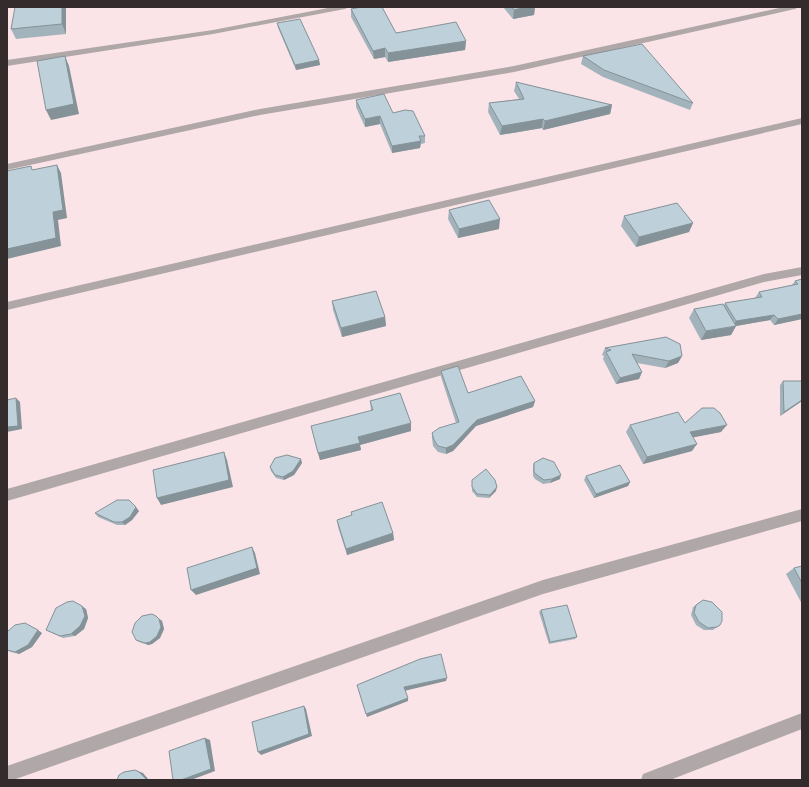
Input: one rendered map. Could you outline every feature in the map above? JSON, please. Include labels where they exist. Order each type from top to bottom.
[{"type":"street","points":[[7,63],[213,32],[345,7]]},
{"type":"street","points":[[7,167],[260,112],[514,69],[795,7]]},
{"type":"street","points":[[7,306],[802,121]]},
{"type":"street","points":[[7,494],[764,278],[802,272]]},
{"type":"street","points":[[7,774],[543,587],[802,515]]},
{"type":"street","points":[[649,780],[802,721]]},
{"type":"building","points":[[15,7],[62,7],[62,24],[11,29]]},
{"type":"building","points":[[361,7],[382,7],[396,33],[456,22],[466,41],[388,53],[385,48],[373,51],[351,9]]},
{"type":"building","points":[[512,7],[526,7],[514,10]]},
{"type":"building","points":[[300,19],[319,60],[295,65],[277,23]]},
{"type":"building","points":[[642,44],[693,103],[604,70],[583,56]]},
{"type":"building","points":[[65,56],[74,104],[46,110],[37,61]]},
{"type":"building","points":[[516,82],[612,105],[545,121],[543,119],[502,126],[489,103],[524,99]]},
{"type":"building","points":[[384,94],[393,113],[405,110],[413,111],[425,136],[419,136],[421,141],[392,146],[380,116],[365,119],[356,100]]},
{"type":"building","points":[[57,165],[63,210],[53,212],[56,238],[7,249],[7,171],[31,166],[32,170]]},
{"type":"building","points":[[489,200],[500,219],[459,229],[449,210]]},
{"type":"building","points":[[677,203],[693,223],[639,237],[624,216]]},
{"type":"building","points":[[802,279],[802,314],[778,319],[774,315],[736,321],[725,303],[762,297],[759,292],[798,284],[795,281]]},
{"type":"building","points":[[376,291],[385,317],[341,328],[332,301]]},
{"type":"building","points":[[723,304],[736,326],[706,331],[694,309]]},
{"type":"building","points":[[666,337],[680,344],[682,356],[669,361],[632,354],[642,372],[620,378],[606,352],[611,350],[605,348]]},
{"type":"building","points":[[458,366],[468,393],[521,376],[535,401],[477,420],[453,445],[446,448],[438,446],[432,433],[439,428],[459,422],[441,371]]},
{"type":"building","points":[[783,381],[802,381],[802,400],[784,412]]},
{"type":"building","points":[[400,393],[411,423],[358,437],[360,443],[318,453],[311,426],[373,410],[370,401]]},
{"type":"building","points":[[16,398],[18,426],[7,427],[7,400]]},
{"type":"building","points":[[702,408],[714,408],[720,413],[727,425],[690,432],[697,444],[647,457],[630,425],[678,412],[685,423]]},
{"type":"building","points":[[224,452],[229,480],[157,498],[153,470]]},
{"type":"building","points":[[287,455],[301,459],[293,471],[283,477],[275,475],[270,467],[275,458]]},
{"type":"building","points":[[543,458],[554,462],[561,475],[552,479],[544,480],[537,475],[534,472],[534,463]]},
{"type":"building","points":[[620,465],[630,482],[596,494],[586,476]]},
{"type":"building","points":[[486,469],[495,480],[497,487],[490,495],[477,494],[472,487],[472,480]]},
{"type":"building","points":[[117,500],[129,500],[136,507],[130,517],[122,522],[114,522],[95,513]]},
{"type":"building","points":[[382,502],[393,533],[346,549],[337,520],[352,515],[351,512]]},
{"type":"building","points":[[252,547],[257,568],[191,590],[187,568]]},
{"type":"building","points":[[802,566],[802,583],[794,568]]},
{"type":"building","points":[[703,600],[712,602],[722,612],[722,621],[717,627],[708,628],[699,622],[694,613],[696,605]]},
{"type":"building","points":[[73,601],[82,606],[85,616],[80,626],[71,634],[60,636],[46,630],[56,608],[67,602]]},
{"type":"building","points":[[567,605],[577,637],[550,642],[541,610]]},
{"type":"building","points":[[152,614],[159,619],[161,627],[157,636],[150,642],[145,643],[136,640],[132,632],[135,623],[142,616]]},
{"type":"building","points":[[25,623],[38,630],[28,645],[15,652],[7,650],[7,632],[15,625]]},
{"type":"building","points":[[441,654],[447,678],[404,687],[408,698],[366,714],[357,685],[420,659]]},
{"type":"building","points":[[304,706],[309,734],[258,752],[252,722]]},
{"type":"building","points":[[205,738],[211,769],[181,780],[173,780],[169,751]]},
{"type":"building","points":[[135,770],[147,780],[117,780],[119,775],[124,772]]}]
